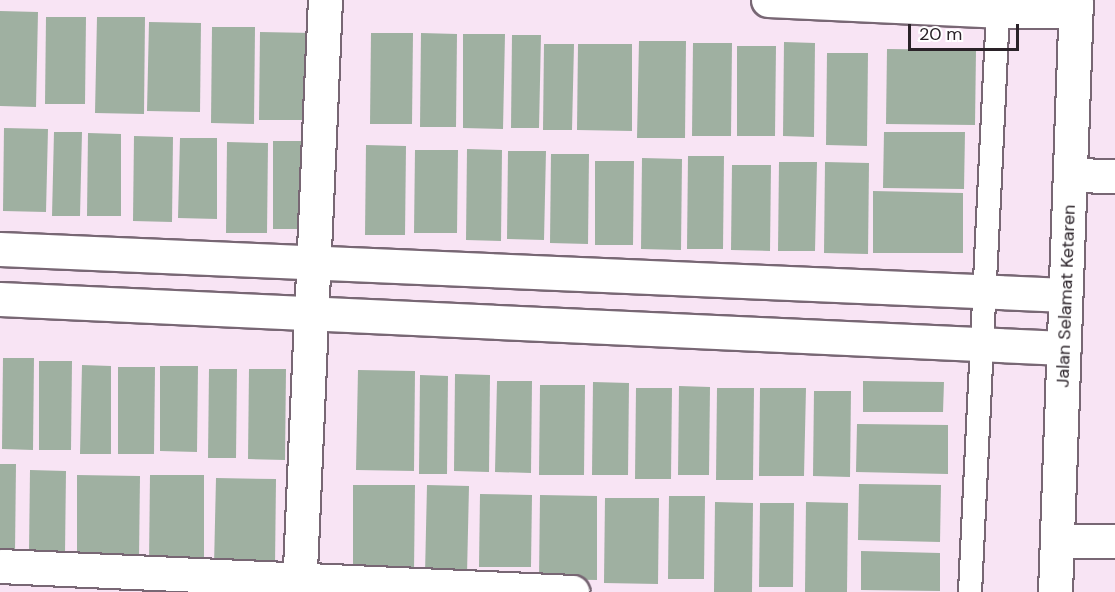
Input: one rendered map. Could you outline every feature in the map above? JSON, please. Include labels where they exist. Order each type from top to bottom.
[{"type":"street","points":[[300,586],[325,0]]},
{"type":"street","points":[[768,0],[999,10],[1076,6]]},
{"type":"street","name":"Jalan Selamat Ketaren","points":[[1055,592],[1076,6]]},
{"type":"street","points":[[1070,175],[1115,176]]},
{"type":"street","points":[[0,249],[1065,295]]},
{"type":"street","points":[[0,299],[1064,348]]},
{"type":"street","points":[[1057,541],[1115,541]]},
{"type":"street","points":[[20,575],[131,582],[572,592]]},
{"type":"lane","points":[[970,592],[999,10]]},
{"type":"building","points":[[0,11],[38,12],[36,107],[0,106]]},
{"type":"building","points":[[46,17],[86,17],[85,104],[45,104]]},
{"type":"building","points":[[97,17],[145,17],[144,114],[95,113]]},
{"type":"building","points":[[149,22],[201,23],[200,112],[147,111]]},
{"type":"building","points":[[212,27],[255,27],[254,124],[211,123]]},
{"type":"building","points":[[260,32],[313,33],[312,120],[259,120]]},
{"type":"building","points":[[371,33],[413,33],[412,124],[370,124]]},
{"type":"building","points":[[421,33],[457,34],[456,127],[420,127]]},
{"type":"building","points":[[463,34],[505,34],[503,129],[463,128]]},
{"type":"building","points":[[512,35],[541,35],[539,128],[511,128]]},
{"type":"building","points":[[639,41],[686,41],[685,138],[637,138]]},
{"type":"building","points":[[784,42],[815,43],[814,137],[783,136]]},
{"type":"building","points":[[693,43],[732,43],[731,136],[692,136]]},
{"type":"building","points":[[544,44],[574,44],[572,130],[543,130]]},
{"type":"building","points":[[578,44],[632,44],[632,131],[577,130]]},
{"type":"building","points":[[737,46],[776,46],[775,136],[737,136]]},
{"type":"building","points":[[887,49],[976,50],[975,125],[886,124]]},
{"type":"building","points":[[827,53],[868,53],[867,146],[826,145]]},
{"type":"building","points":[[4,128],[48,129],[46,212],[3,211]]},
{"type":"building","points":[[54,132],[82,132],[80,216],[52,216]]},
{"type":"building","points":[[884,132],[965,132],[964,189],[883,188]]},
{"type":"building","points":[[88,133],[121,134],[121,216],[87,216]]},
{"type":"building","points":[[134,136],[173,137],[172,222],[133,221]]},
{"type":"building","points":[[180,138],[217,138],[217,219],[178,218]]},
{"type":"building","points":[[273,141],[313,141],[312,229],[273,229]]},
{"type":"building","points":[[227,142],[268,143],[267,233],[226,233]]},
{"type":"building","points":[[366,145],[406,146],[405,235],[365,235]]},
{"type":"building","points":[[467,149],[502,150],[501,241],[466,240]]},
{"type":"building","points":[[415,150],[458,150],[457,233],[414,233]]},
{"type":"building","points":[[508,151],[546,151],[544,240],[507,239]]},
{"type":"building","points":[[551,154],[589,154],[588,244],[550,243]]},
{"type":"building","points":[[688,156],[724,156],[723,249],[687,249]]},
{"type":"building","points":[[642,158],[682,159],[681,250],[641,249]]},
{"type":"building","points":[[595,161],[634,161],[633,245],[595,245]]},
{"type":"building","points":[[779,162],[817,162],[815,251],[778,251]]},
{"type":"building","points":[[825,162],[869,163],[868,254],[824,253]]},
{"type":"building","points":[[732,165],[771,165],[770,251],[731,250]]},
{"type":"building","points":[[873,191],[963,193],[963,253],[873,253]]},
{"type":"building","points":[[3,358],[34,358],[33,450],[2,449]]},
{"type":"building","points":[[39,361],[72,361],[71,450],[39,450]]},
{"type":"building","points":[[82,365],[111,366],[111,454],[80,454]]},
{"type":"building","points":[[160,366],[198,366],[197,452],[160,451]]},
{"type":"building","points":[[118,367],[155,367],[154,454],[118,454]]},
{"type":"building","points":[[209,369],[237,369],[236,458],[208,458]]},
{"type":"building","points":[[249,369],[286,369],[285,460],[248,459]]},
{"type":"building","points":[[358,370],[415,371],[414,471],[356,470]]},
{"type":"building","points":[[455,374],[490,375],[489,472],[454,471]]},
{"type":"building","points":[[420,375],[448,376],[447,474],[419,474]]},
{"type":"building","points":[[497,381],[532,381],[531,473],[495,472]]},
{"type":"building","points":[[863,381],[944,382],[943,412],[863,412]]},
{"type":"building","points":[[593,382],[629,383],[628,475],[592,475]]},
{"type":"building","points":[[540,385],[585,385],[584,475],[539,475]]},
{"type":"building","points":[[679,386],[710,387],[709,475],[678,475]]},
{"type":"building","points":[[636,388],[672,388],[671,479],[635,479]]},
{"type":"building","points":[[717,388],[754,388],[753,480],[716,480]]},
{"type":"building","points":[[760,388],[806,388],[804,476],[759,476]]},
{"type":"building","points":[[814,391],[851,391],[850,477],[813,476]]},
{"type":"building","points":[[857,424],[948,425],[948,474],[856,472]]},
{"type":"building","points":[[0,464],[16,464],[15,553],[0,553]]},
{"type":"building","points":[[30,470],[66,471],[65,553],[29,553]]},
{"type":"building","points":[[77,475],[140,476],[139,559],[77,558]]},
{"type":"building","points":[[150,475],[204,475],[204,564],[149,564]]},
{"type":"building","points":[[216,478],[276,479],[275,566],[214,566]]},
{"type":"building","points":[[859,484],[941,485],[940,542],[858,540]]},
{"type":"building","points":[[353,485],[415,485],[414,571],[353,570]]},
{"type":"building","points":[[427,485],[469,486],[467,574],[425,574]]},
{"type":"building","points":[[480,494],[532,495],[531,567],[479,567]]},
{"type":"building","points":[[540,495],[597,496],[597,580],[539,579]]},
{"type":"building","points":[[669,496],[705,496],[704,579],[668,579]]},
{"type":"building","points":[[605,498],[659,498],[658,584],[604,583]]},
{"type":"building","points":[[715,502],[753,503],[752,592],[714,592]]},
{"type":"building","points":[[806,502],[848,503],[847,592],[805,592]]},
{"type":"building","points":[[760,503],[794,503],[793,587],[759,587]]},
{"type":"building","points":[[861,551],[940,553],[940,591],[861,590]]}]
